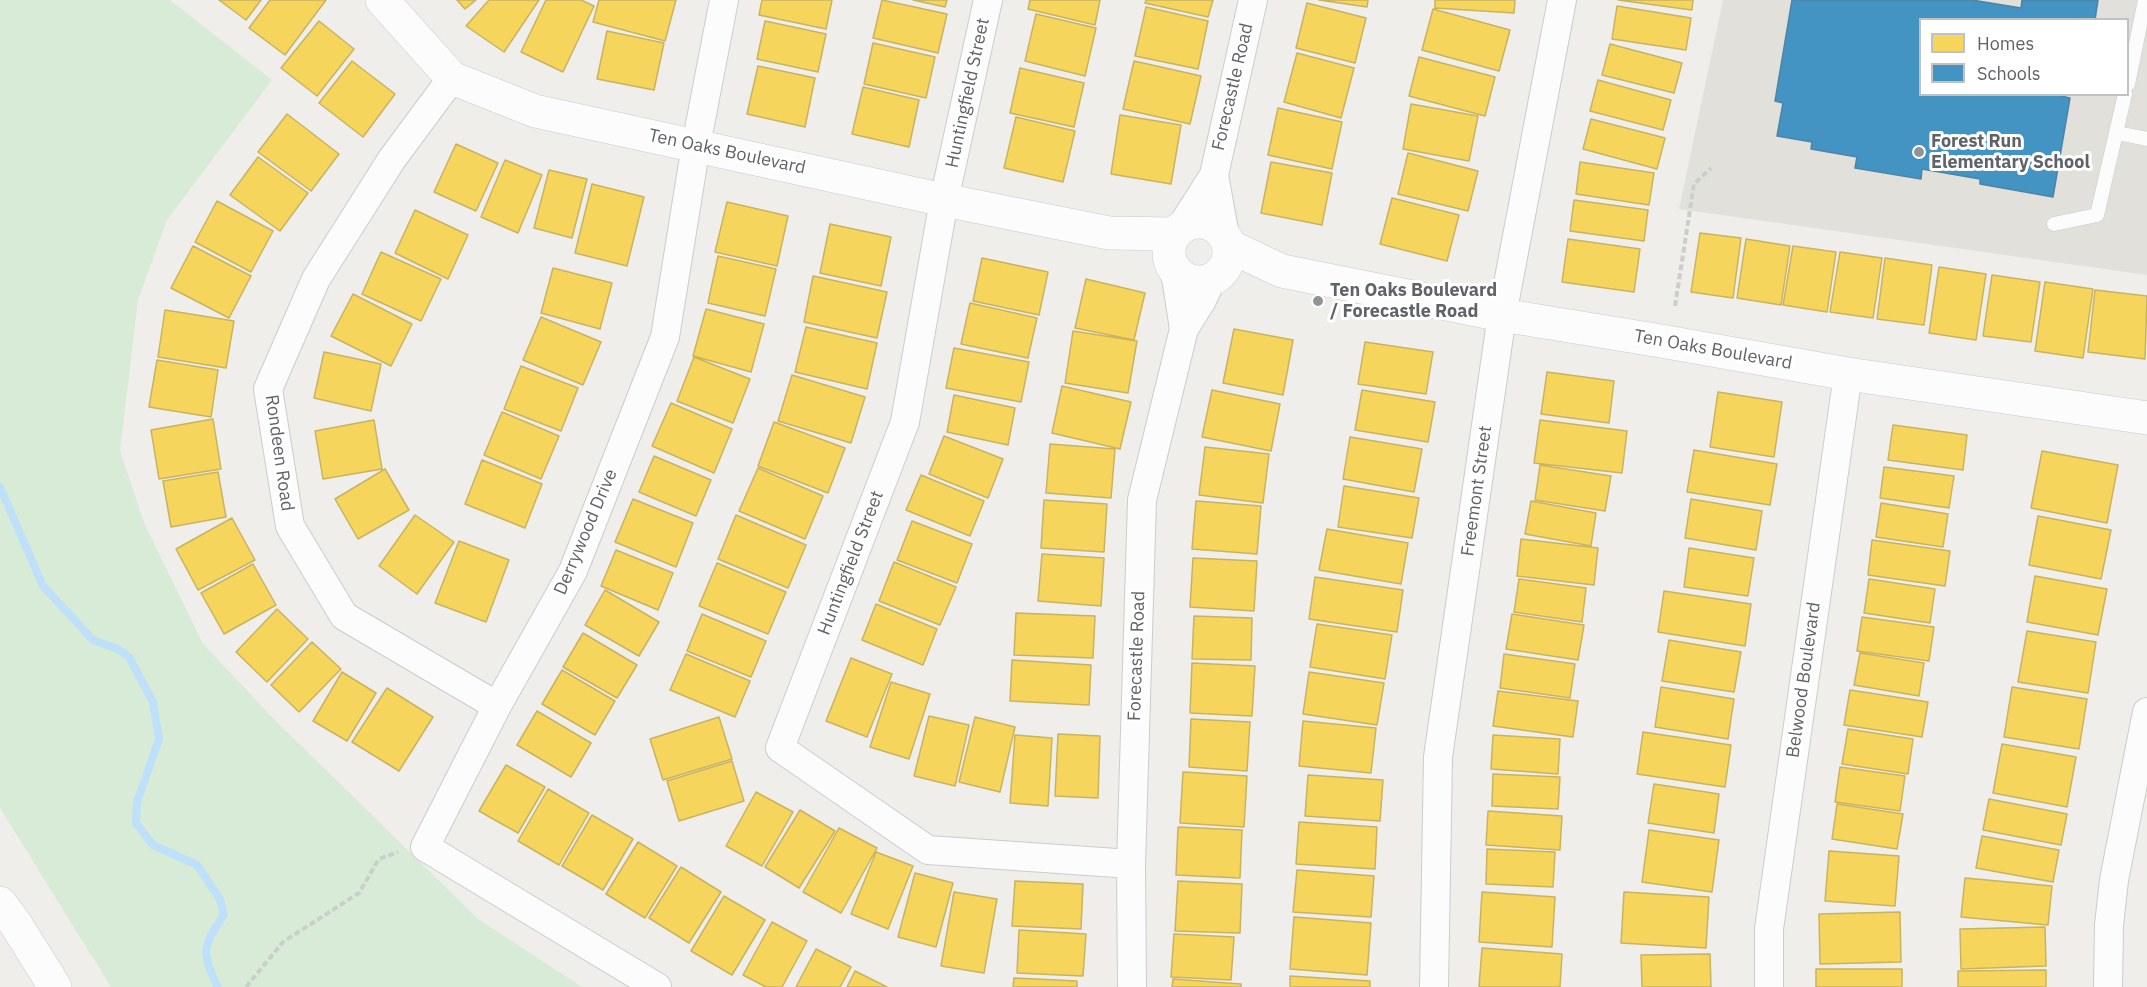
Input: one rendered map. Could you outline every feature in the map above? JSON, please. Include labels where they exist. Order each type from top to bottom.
[{"type":"street","name":"Ten Oaks Boulevard","points":[[382,0],[452,78],[535,111],[944,200],[1109,233],[1151,249],[1175,248]]},
{"type":"street","name":"Derrywood Drive","points":[[425,847],[497,706],[573,571],[664,337],[696,145],[724,0]]},
{"type":"street","name":"Huntingfield Street","points":[[988,0],[944,200],[906,422],[780,748],[928,850],[1131,864]]},
{"type":"street","name":"Forecastle Road","points":[[1184,329],[1175,248],[1214,175],[1253,0]]},
{"type":"street","name":"Freemont Street","points":[[1434,987],[1438,757],[1502,315],[1562,0]]},
{"type":"street","name":"Rondeen Road","points":[[452,78],[392,159],[316,279],[268,389],[290,526],[344,616],[497,706]]},
{"type":"street","name":"Forecastle Road","points":[[1131,987],[1131,864],[1142,500],[1184,329],[1202,300],[1222,259],[1214,175]]},
{"type":"street","points":[[1190,222],[1210,223],[1219,229],[1222,259],[1192,281],[1183,278],[1175,248],[1190,222]]},
{"type":"street","name":"Ten Oaks Boulevard","points":[[1222,259],[1502,315],[1661,340],[1848,374],[2147,418]]},
{"type":"street","name":"Belwood Boulevard","points":[[1769,987],[1769,929],[1848,374]]},
{"type":"street","points":[[2108,987],[2109,925],[2114,880],[2147,712]]},
{"type":"street","points":[[425,847],[657,987]]},
{"type":"street","points":[[0,903],[15,923],[54,987]]},
{"type":"lane","points":[[2129,75],[2145,0]]},
{"type":"lane","points":[[2054,224],[2097,215],[2118,133],[2125,96]]},
{"type":"lane","points":[[2118,133],[2147,139]]},
{"type":"path","points":[[1675,306],[1694,184],[1711,168]]},
{"type":"path","points":[[246,987],[283,942],[359,893],[379,859],[394,853],[425,847]]},
{"type":"shaded area","name":"Forest Run Elementary School","points":[[1723,0],[2147,0],[2147,275],[1679,209]]},
{"type":"green space","points":[[0,0],[170,0],[272,80],[167,220],[138,300],[120,451],[145,525],[203,644],[274,719],[478,919],[582,987],[111,987],[0,808]]},
{"type":"building: Homes","points":[[219,0],[261,0],[246,20]]},
{"type":"building: Homes","points":[[270,0],[326,0],[285,55],[249,28]]},
{"type":"building: Homes","points":[[457,0],[476,0],[465,9]]},
{"type":"building: Homes","points":[[489,0],[539,0],[504,52],[466,26]]},
{"type":"building: Homes","points":[[546,0],[581,0],[594,6],[563,72],[521,52]]},
{"type":"building: Homes","points":[[599,0],[676,0],[665,41],[593,22]]},
{"type":"building: Homes","points":[[762,0],[832,0],[826,29],[759,15]]},
{"type":"building: Homes","points":[[882,0],[947,14],[938,53],[873,38]]},
{"type":"building: Homes","points":[[913,0],[947,0],[945,7]]},
{"type":"building: Homes","points":[[1030,0],[1100,0],[1095,25],[1028,9]]},
{"type":"building: Homes","points":[[1146,0],[1213,0],[1208,17],[1145,3]]},
{"type":"building: Homes","points":[[1319,0],[1368,0],[1367,7]]},
{"type":"building: Homes","points":[[1435,0],[1515,0],[1514,13],[1435,8]]},
{"type":"building: Homes","points":[[1618,0],[1693,0],[1692,10]]},
{"type":"building: Homes","points":[[1307,3],[1366,18],[1355,63],[1296,48]]},
{"type":"building: Homes","points":[[1617,6],[1691,18],[1686,50],[1612,39]]},
{"type":"building: Homes","points":[[1146,7],[1208,21],[1198,69],[1135,56]]},
{"type":"building: Homes","points":[[1433,9],[1510,30],[1499,71],[1422,50]]},
{"type":"building: Homes","points":[[1036,14],[1096,28],[1085,76],[1025,61]]},
{"type":"building: Homes","points":[[319,21],[354,49],[317,96],[281,68]]},
{"type":"building: Homes","points":[[765,21],[826,34],[818,72],[757,59]]},
{"type":"building: Homes","points":[[607,31],[664,43],[654,90],[597,79]]},
{"type":"building: Homes","points":[[873,43],[935,57],[926,98],[864,84]]},
{"type":"building: Homes","points":[[1610,44],[1682,63],[1674,93],[1602,75]]},
{"type":"building: Homes","points":[[1297,53],[1354,68],[1341,118],[1284,102]]},
{"type":"building: Homes","points":[[1419,57],[1495,77],[1485,116],[1409,96]]},
{"type":"building: Homes","points":[[352,61],[395,94],[363,137],[319,103]]},
{"type":"building: Homes","points":[[1134,61],[1201,76],[1190,124],[1123,109]]},
{"type":"building: Homes","points":[[758,66],[815,78],[805,127],[747,114]]},
{"type":"building: Homes","points":[[1020,68],[1084,83],[1074,127],[1010,113]]},
{"type":"building: Homes","points":[[1598,80],[1671,100],[1663,130],[1590,111]]},
{"type":"building: Homes","points":[[863,87],[919,100],[909,147],[852,134]]},
{"type":"building: Homes","points":[[1411,104],[1478,116],[1469,161],[1403,149]]},
{"type":"building: Homes","points":[[1278,108],[1342,122],[1332,169],[1268,155]]},
{"type":"building: Homes","points":[[287,114],[339,154],[311,191],[258,152]]},
{"type":"building: Homes","points":[[1120,115],[1181,125],[1171,184],[1111,174]]},
{"type":"building: Homes","points":[[1016,117],[1075,131],[1063,182],[1004,168]]},
{"type":"building: Homes","points":[[1591,119],[1665,138],[1657,169],[1583,149]]},
{"type":"building: Homes","points":[[456,144],[498,163],[476,211],[434,192]]},
{"type":"building: Homes","points":[[1408,153],[1478,171],[1468,211],[1398,194]]},
{"type":"building: Homes","points":[[258,157],[308,193],[280,231],[230,195]]},
{"type":"building: Homes","points":[[505,160],[542,175],[518,233],[481,217]]},
{"type":"building: Homes","points":[[1271,162],[1332,173],[1322,225],[1261,213]]},
{"type":"building: Homes","points":[[1580,162],[1654,173],[1649,205],[1576,194]]},
{"type":"building: Homes","points":[[549,170],[587,179],[572,238],[534,228]]},
{"type":"building: Homes","points":[[592,184],[644,197],[627,266],[575,253]]},
{"type":"building: Homes","points":[[1392,198],[1459,215],[1447,261],[1380,244]]},
{"type":"building: Homes","points":[[1574,200],[1648,210],[1644,241],[1570,231]]},
{"type":"building: Homes","points":[[217,201],[273,231],[251,272],[195,242]]},
{"type":"building: Homes","points":[[727,202],[788,216],[777,266],[715,252]]},
{"type":"building: Homes","points":[[415,210],[468,235],[448,279],[395,253]]},
{"type":"building: Homes","points":[[830,224],[891,237],[881,286],[820,273]]},
{"type":"building: Homes","points":[[1700,233],[1741,238],[1733,298],[1691,292]]},
{"type":"building: Homes","points":[[1568,239],[1640,249],[1634,292],[1562,282]]},
{"type":"building: Homes","points":[[1746,239],[1790,246],[1781,305],[1737,298]]},
{"type":"building: Homes","points":[[193,246],[251,276],[229,318],[171,288]]},
{"type":"building: Homes","points":[[1793,246],[1836,252],[1827,312],[1783,305]]},
{"type":"building: Homes","points":[[381,252],[441,279],[421,321],[362,294]]},
{"type":"building: Homes","points":[[1840,252],[1882,258],[1873,318],[1830,312]]},
{"type":"building: Homes","points":[[718,256],[776,269],[765,316],[708,303]]},
{"type":"building: Homes","points":[[982,258],[1048,272],[1039,315],[973,301]]},
{"type":"building: Homes","points":[[1885,258],[1932,265],[1924,325],[1877,319]]},
{"type":"building: Homes","points":[[1939,267],[1986,274],[1976,340],[1929,333]]},
{"type":"building: Homes","points":[[553,268],[612,283],[600,329],[541,313]]},
{"type":"building: Homes","points":[[1992,275],[2040,282],[2031,342],[1983,336]]},
{"type":"building: Homes","points":[[813,276],[887,292],[877,338],[804,322]]},
{"type":"building: Homes","points":[[1086,279],[1145,293],[1134,340],[1075,328]]},
{"type":"building: Homes","points":[[2045,282],[2093,289],[2083,358],[2035,351]]},
{"type":"building: Homes","points":[[2095,290],[2147,296],[2145,359],[2088,352]]},
{"type":"building: Homes","points":[[353,294],[412,324],[391,366],[331,336]]},
{"type":"building: Homes","points":[[970,303],[1037,318],[1028,358],[961,344]]},
{"type":"building: Homes","points":[[706,309],[764,324],[751,372],[693,356]]},
{"type":"building: Homes","points":[[165,310],[234,321],[226,368],[158,357]]},
{"type":"building: Homes","points":[[541,317],[601,342],[583,385],[523,360]]},
{"type":"building: Homes","points":[[806,327],[877,343],[867,389],[795,372]]},
{"type":"building: Homes","points":[[1234,329],[1293,340],[1283,395],[1223,383]]},
{"type":"building: Homes","points":[[1073,331],[1137,341],[1128,393],[1065,383]]},
{"type":"building: Homes","points":[[1365,342],[1433,352],[1426,394],[1358,384]]},
{"type":"building: Homes","points":[[954,348],[1029,362],[1021,402],[946,388]]},
{"type":"building: Homes","points":[[324,352],[381,364],[371,411],[314,398]]},
{"type":"building: Homes","points":[[694,357],[750,379],[733,423],[677,401]]},
{"type":"building: Homes","points":[[157,360],[218,370],[211,417],[149,407]]},
{"type":"building: Homes","points":[[521,366],[578,388],[561,431],[504,409]]},
{"type":"building: Homes","points":[[1547,372],[1614,381],[1609,423],[1541,414]]},
{"type":"building: Homes","points":[[792,375],[865,397],[851,443],[778,421]]},
{"type":"building: Homes","points":[[1062,386],[1131,402],[1120,449],[1052,433]]},
{"type":"building: Homes","points":[[1212,390],[1280,404],[1271,451],[1202,437]]},
{"type":"building: Homes","points":[[1362,390],[1435,402],[1428,442],[1355,430]]},
{"type":"building: Homes","points":[[1718,392],[1782,402],[1774,457],[1710,447]]},
{"type":"building: Homes","points":[[954,395],[1015,408],[1008,445],[947,432]]},
{"type":"building: Homes","points":[[671,403],[732,429],[714,473],[652,446]]},
{"type":"building: Homes","points":[[502,412],[559,436],[541,479],[484,455]]},
{"type":"building: Homes","points":[[213,419],[221,469],[159,479],[151,430]]},
{"type":"building: Homes","points":[[374,420],[382,469],[323,479],[315,431]]},
{"type":"building: Homes","points":[[1540,420],[1627,431],[1622,473],[1534,463]]},
{"type":"building: Homes","points":[[774,422],[845,448],[828,493],[758,466]]},
{"type":"building: Homes","points":[[1893,425],[1967,435],[1963,470],[1888,460]]},
{"type":"building: Homes","points":[[944,436],[1003,459],[988,498],[929,474]]},
{"type":"building: Homes","points":[[1350,437],[1422,449],[1414,492],[1343,479]]},
{"type":"building: Homes","points":[[1050,444],[1115,449],[1111,498],[1046,493]]},
{"type":"building: Homes","points":[[1205,447],[1269,454],[1263,503],[1199,495]]},
{"type":"building: Homes","points":[[1694,450],[1777,464],[1770,505],[1687,492]]},
{"type":"building: Homes","points":[[2042,451],[2118,465],[2107,523],[2031,508]]},
{"type":"building: Homes","points":[[654,456],[711,480],[696,516],[639,492]]},
{"type":"building: Homes","points":[[482,460],[542,484],[525,528],[465,504]]},
{"type":"building: Homes","points":[[1540,465],[1611,476],[1605,511],[1535,500]]},
{"type":"building: Homes","points":[[1884,467],[1954,476],[1949,508],[1880,498]]},
{"type":"building: Homes","points":[[758,468],[823,496],[805,539],[739,511]]},
{"type":"building: Homes","points":[[385,469],[409,510],[358,539],[335,499]]},
{"type":"building: Homes","points":[[218,472],[226,517],[171,527],[163,481]]},
{"type":"building: Homes","points":[[921,475],[984,501],[970,536],[906,510]]},
{"type":"building: Homes","points":[[1344,486],[1419,498],[1412,538],[1338,527]]},
{"type":"building: Homes","points":[[633,499],[693,523],[676,567],[615,542]]},
{"type":"building: Homes","points":[[1691,499],[1762,511],[1756,550],[1685,538]]},
{"type":"building: Homes","points":[[1044,500],[1107,504],[1104,552],[1041,548]]},
{"type":"building: Homes","points":[[1196,501],[1261,506],[1257,554],[1192,549]]},
{"type":"building: Homes","points":[[1531,501],[1596,513],[1591,546],[1525,534]]},
{"type":"building: Homes","points":[[1881,503],[1948,514],[1943,547],[1876,537]]},
{"type":"building: Homes","points":[[415,515],[454,542],[417,594],[379,566]]},
{"type":"building: Homes","points":[[736,515],[806,545],[788,588],[718,559]]},
{"type":"building: Homes","points":[[2038,516],[2111,530],[2101,579],[2029,565]]},
{"type":"building: Homes","points":[[232,518],[255,560],[198,590],[176,549]]},
{"type":"building: Homes","points":[[912,521],[972,544],[957,583],[897,560]]},
{"type":"building: Homes","points":[[1327,529],[1408,543],[1401,584],[1319,570]]},
{"type":"building: Homes","points":[[1521,539],[1598,548],[1594,585],[1517,576]]},
{"type":"building: Homes","points":[[1872,540],[1950,551],[1945,586],[1868,575]]},
{"type":"building: Homes","points":[[459,541],[509,560],[486,622],[435,603]]},
{"type":"building: Homes","points":[[1689,548],[1754,558],[1748,596],[1684,587]]},
{"type":"building: Homes","points":[[616,550],[673,573],[658,610],[601,586]]},
{"type":"building: Homes","points":[[1042,554],[1104,558],[1101,606],[1038,601]]},
{"type":"building: Homes","points":[[1193,558],[1257,561],[1254,611],[1190,607]]},
{"type":"building: Homes","points":[[894,562],[956,587],[940,625],[879,601]]},
{"type":"building: Homes","points":[[717,563],[786,592],[768,634],[699,606]]},
{"type":"building: Homes","points":[[253,564],[276,605],[224,634],[201,593]]},
{"type":"building: Homes","points":[[2035,576],[2107,589],[2098,635],[2027,622]]},
{"type":"building: Homes","points":[[1315,577],[1403,590],[1397,632],[1309,619]]},
{"type":"building: Homes","points":[[1519,579],[1586,588],[1582,622],[1514,612]]},
{"type":"building: Homes","points":[[1869,579],[1935,589],[1930,623],[1864,613]]},
{"type":"building: Homes","points":[[605,590],[659,622],[639,656],[585,625]]},
{"type":"building: Homes","points":[[1664,591],[1751,604],[1745,646],[1658,632]]},
{"type":"building: Homes","points":[[876,604],[937,629],[923,665],[862,640]]},
{"type":"building: Homes","points":[[277,609],[308,639],[267,682],[236,652]]},
{"type":"building: Homes","points":[[1016,613],[1095,616],[1093,658],[1014,655]]},
{"type":"building: Homes","points":[[702,614],[766,641],[751,677],[687,651]]},
{"type":"building: Homes","points":[[1512,614],[1584,625],[1578,660],[1506,649]]},
{"type":"building: Homes","points":[[1194,616],[1252,618],[1251,660],[1192,659]]},
{"type":"building: Homes","points":[[1862,617],[1934,627],[1929,661],[1857,651]]},
{"type":"building: Homes","points":[[1317,624],[1392,635],[1385,679],[1310,667]]},
{"type":"building: Homes","points":[[2027,631],[2096,642],[2088,693],[2018,682]]},
{"type":"building: Homes","points":[[583,633],[637,665],[617,698],[563,667]]},
{"type":"building: Homes","points":[[1669,640],[1741,652],[1734,692],[1662,681]]},
{"type":"building: Homes","points":[[312,642],[341,669],[299,712],[271,685]]},
{"type":"building: Homes","points":[[1860,653],[1924,663],[1919,696],[1854,685]]},
{"type":"building: Homes","points":[[686,654],[750,681],[735,717],[670,690]]},
{"type":"building: Homes","points":[[1504,654],[1575,664],[1570,698],[1500,688]]},
{"type":"building: Homes","points":[[851,658],[892,674],[867,737],[826,721]]},
{"type":"building: Homes","points":[[1012,660],[1091,665],[1089,705],[1010,701]]},
{"type":"building: Homes","points":[[1192,663],[1255,666],[1252,716],[1190,713]]},
{"type":"building: Homes","points":[[562,670],[615,701],[595,735],[542,704]]},
{"type":"building: Homes","points":[[342,672],[376,693],[347,741],[313,721]]},
{"type":"building: Homes","points":[[1309,672],[1384,683],[1377,725],[1303,714]]},
{"type":"building: Homes","points":[[891,682],[930,694],[909,759],[870,747]]},
{"type":"building: Homes","points":[[1661,687],[1734,699],[1728,739],[1655,727]]},
{"type":"building: Homes","points":[[2012,687],[2087,699],[2079,749],[2004,737]]},
{"type":"building: Homes","points":[[387,688],[433,717],[399,771],[352,742]]},
{"type":"building: Homes","points":[[1850,690],[1928,702],[1922,737],[1844,725]]},
{"type":"building: Homes","points":[[1498,691],[1578,701],[1573,737],[1493,726]]},
{"type":"building: Homes","points":[[537,711],[591,743],[571,777],[517,745]]},
{"type":"building: Homes","points":[[929,716],[969,725],[955,786],[914,776]]},
{"type":"building: Homes","points":[[719,717],[732,759],[663,780],[650,739]]},
{"type":"building: Homes","points":[[975,717],[1015,727],[1000,792],[959,782]]},
{"type":"building: Homes","points":[[1191,719],[1250,722],[1247,771],[1189,767]]},
{"type":"building: Homes","points":[[1303,721],[1376,728],[1371,773],[1299,766]]},
{"type":"building: Homes","points":[[1848,729],[1913,739],[1908,774],[1842,764]]},
{"type":"building: Homes","points":[[1643,732],[1731,745],[1725,787],[1637,774]]},
{"type":"building: Homes","points":[[1058,734],[1100,736],[1098,798],[1055,796]]},
{"type":"building: Homes","points":[[1015,735],[1052,738],[1048,806],[1010,803]]},
{"type":"building: Homes","points":[[1493,735],[1560,739],[1558,774],[1491,769]]},
{"type":"building: Homes","points":[[2002,744],[2076,757],[2067,807],[1993,793]]},
{"type":"building: Homes","points":[[732,761],[744,801],[679,821],[667,781]]},
{"type":"building: Homes","points":[[506,765],[545,787],[518,833],[479,811]]},
{"type":"building: Homes","points":[[1840,767],[1905,776],[1900,811],[1835,802]]},
{"type":"building: Homes","points":[[1183,772],[1247,776],[1244,827],[1180,823]]},
{"type":"building: Homes","points":[[1493,774],[1560,777],[1558,809],[1492,806]]},
{"type":"building: Homes","points":[[1308,775],[1383,780],[1380,821],[1305,816]]},
{"type":"building: Homes","points":[[1654,784],[1719,794],[1714,833],[1648,823]]},
{"type":"building: Homes","points":[[548,789],[589,813],[559,865],[518,841]]},
{"type":"building: Homes","points":[[756,792],[793,812],[762,866],[726,846]]},
{"type":"building: Homes","points":[[1989,799],[2067,814],[2061,845],[1983,830]]},
{"type":"building: Homes","points":[[1837,804],[1903,814],[1897,849],[1832,839]]},
{"type":"building: Homes","points":[[800,810],[835,831],[799,888],[765,867]]},
{"type":"building: Homes","points":[[1488,811],[1562,816],[1560,850],[1486,845]]},
{"type":"building: Homes","points":[[592,815],[633,839],[603,890],[562,866]]},
{"type":"building: Homes","points":[[1299,822],[1377,827],[1375,869],[1296,864]]},
{"type":"building: Homes","points":[[1178,827],[1242,830],[1240,878],[1176,875]]},
{"type":"building: Homes","points":[[839,828],[877,848],[841,913],[803,892]]},
{"type":"building: Homes","points":[[1649,830],[1719,840],[1712,892],[1642,882]]},
{"type":"building: Homes","points":[[1982,836],[2059,850],[2053,882],[1976,868]]},
{"type":"building: Homes","points":[[638,842],[677,866],[645,918],[606,894]]},
{"type":"building: Homes","points":[[1487,849],[1555,852],[1553,887],[1486,884]]},
{"type":"building: Homes","points":[[1829,851],[1899,856],[1895,906],[1825,901]]},
{"type":"building: Homes","points":[[876,852],[913,866],[888,929],[851,914]]},
{"type":"building: Homes","points":[[681,867],[721,892],[689,943],[649,918]]},
{"type":"building: Homes","points":[[1297,870],[1374,876],[1371,917],[1293,912]]},
{"type":"building: Homes","points":[[915,873],[953,883],[936,947],[898,937]]},
{"type":"building: Homes","points":[[1965,878],[2052,886],[2048,925],[1961,917]]},
{"type":"building: Homes","points":[[1015,881],[1083,884],[1081,929],[1012,926]]},
{"type":"building: Homes","points":[[1178,881],[1242,884],[1240,933],[1175,931]]},
{"type":"building: Homes","points":[[954,892],[997,899],[984,973],[941,966]]},
{"type":"building: Homes","points":[[1482,892],[1555,897],[1552,947],[1479,942]]},
{"type":"building: Homes","points":[[1624,892],[1709,897],[1706,948],[1621,943]]},
{"type":"building: Homes","points":[[724,896],[765,920],[732,975],[691,951]]},
{"type":"building: Homes","points":[[1900,912],[1901,962],[1820,964],[1819,914]]},
{"type":"building: Homes","points":[[1294,917],[1371,923],[1367,975],[1290,969]]},
{"type":"building: Homes","points":[[772,922],[807,941],[782,987],[766,987],[743,975]]},
{"type":"building: Homes","points":[[2045,927],[2046,966],[1961,969],[1960,929]]},
{"type":"building: Homes","points":[[1019,930],[1086,934],[1083,976],[1017,973]]},
{"type":"building: Homes","points":[[1174,934],[1234,937],[1231,980],[1171,977]]},
{"type":"building: Homes","points":[[1482,948],[1562,954],[1560,987],[1479,987]]},
{"type":"building: Homes","points":[[816,949],[851,967],[840,987],[796,987]]},
{"type":"building: Homes","points":[[1710,954],[1711,987],[1642,987],[1641,955]]},
{"type":"building: Homes","points":[[1816,969],[1902,969],[1902,987],[1816,987]]},
{"type":"building: Homes","points":[[2046,970],[2046,987],[1958,987],[1958,971]]},
{"type":"building: Homes","points":[[855,971],[887,987],[847,987]]},
{"type":"building: Homes","points":[[1290,976],[1370,981],[1370,987],[1290,987]]},
{"type":"building: Homes","points":[[1014,978],[1077,981],[1077,987],[1013,987]]},
{"type":"building: Homes","points":[[1173,979],[1241,984],[1241,987],[1172,987]]},
{"type":"building: Schools","points":[[1792,0],[1972,0],[2021,8],[2022,0],[2098,0],[2095,18],[1919,18],[1919,96],[2061,96],[2070,98],[2053,197],[1980,184],[1980,179],[1922,169],[1921,179],[1855,168],[1857,157],[1811,149],[1812,142],[1777,136],[1783,103],[1775,101]]},
{"type":"waterway","points":[[0,487],[43,586],[93,640],[118,649],[129,657],[153,702],[159,739],[137,802],[136,823],[153,845],[197,865],[220,899],[224,915],[211,935],[206,950],[209,966],[218,987]]},
{"type":"place","name":"Forest Run Elementary School","points":[[1919,152]]},
{"type":"place","name":"Ten Oaks Boulevard / Forecastle Road","points":[[1318,301]]}]
